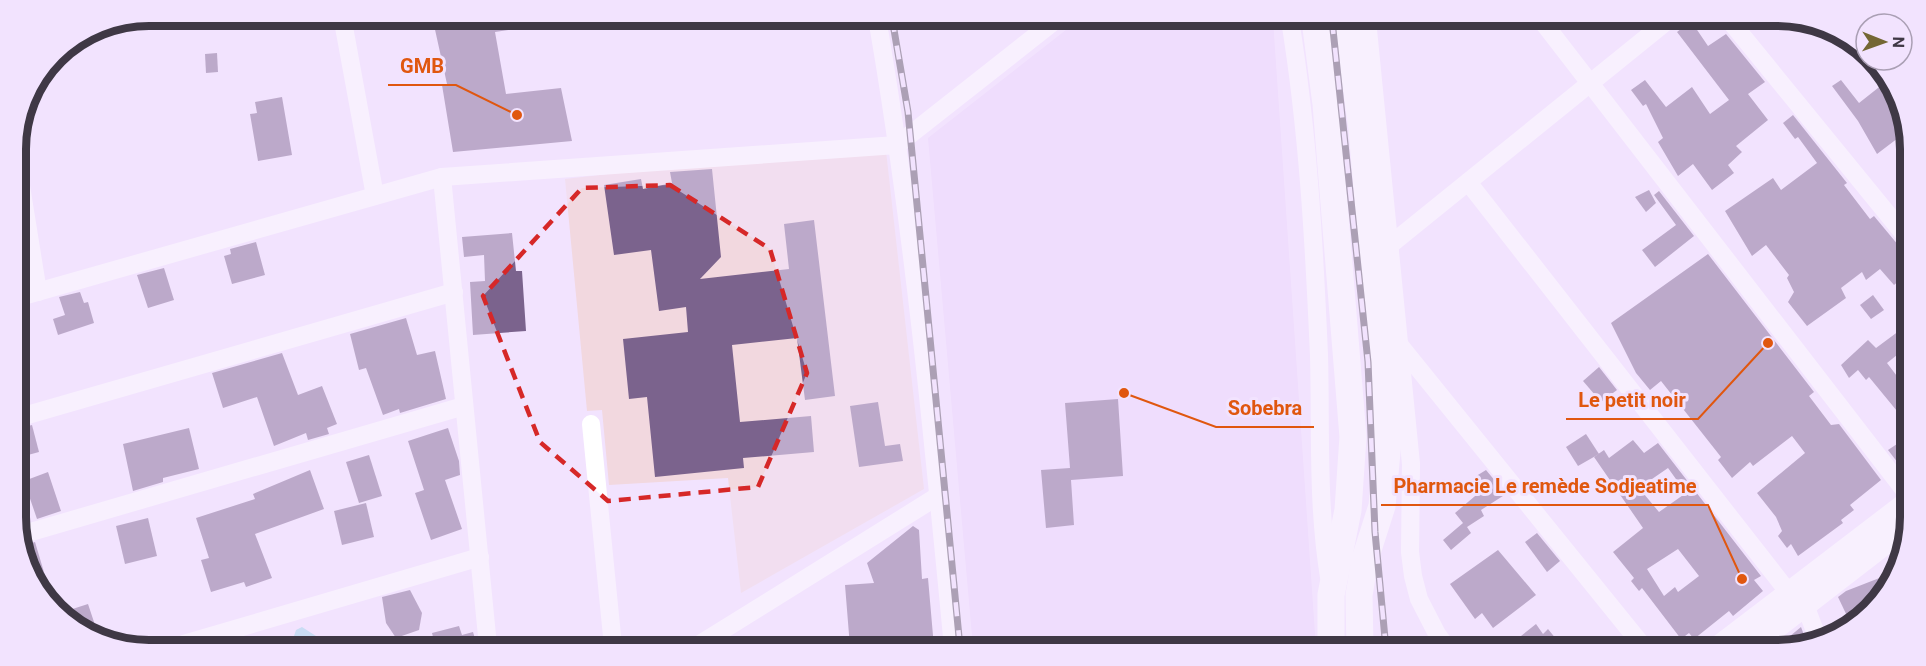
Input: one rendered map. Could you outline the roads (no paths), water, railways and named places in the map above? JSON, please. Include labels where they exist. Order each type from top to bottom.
[{"type":"highway","points":[[1316,26],[1326,104],[1353,437],[1351,486],[1331,590],[1331,640]]},
{"type":"highway","points":[[1348,26],[1362,129],[1388,441],[1382,506],[1365,559],[1359,595],[1360,640]]},
{"type":"main road","points":[[1757,640],[1797,599],[1900,508]]},
{"type":"main road","points":[[1730,640],[1899,532]]},
{"type":"street","points":[[344,26],[375,196]]},
{"type":"street","points":[[878,26],[897,145],[938,496],[951,640]]},
{"type":"street","points":[[26,295],[442,177],[897,145],[1047,26]]},
{"type":"street","points":[[1291,26],[1309,158],[1319,357],[1321,526],[1331,590]]},
{"type":"street","points":[[1368,26],[1390,245],[1397,342],[1411,464],[1410,552],[1419,600],[1441,640]]},
{"type":"street","points":[[1546,26],[1900,485]]},
{"type":"street","points":[[1390,245],[1661,26]]},
{"type":"street","points":[[1734,26],[1900,229]]},
{"type":"street","points":[[442,177],[487,640]]},
{"type":"street","points":[[1468,182],[1797,599],[1816,634]]},
{"type":"street","points":[[26,227],[38,292]]},
{"type":"street","points":[[26,415],[454,292]]},
{"type":"street","points":[[1397,342],[1638,640]]},
{"type":"street","points":[[1319,357],[1347,353]]},
{"type":"street","points":[[27,533],[464,406]]},
{"type":"street","points":[[591,424],[611,640]]},
{"type":"street","points":[[707,640],[938,496]]},
{"type":"street","points":[[198,640],[480,557]]},
{"type":"water","points":[[302,627],[316,636],[315,640],[294,640],[296,630]]},
{"type":"railway","points":[[893,26],[908,112],[959,640]]},
{"type":"railway","points":[[1333,26],[1368,362],[1375,532],[1385,640]]},
{"type":"place","name":"GMB","points":[[517,115]]},
{"type":"place","name":"Le petit noir","points":[[1768,343]]},
{"type":"place","name":"Sobebra","points":[[1124,393]]},
{"type":"place","name":"Pharmacie Le remède Sodjeatime","points":[[1742,579]]}]
